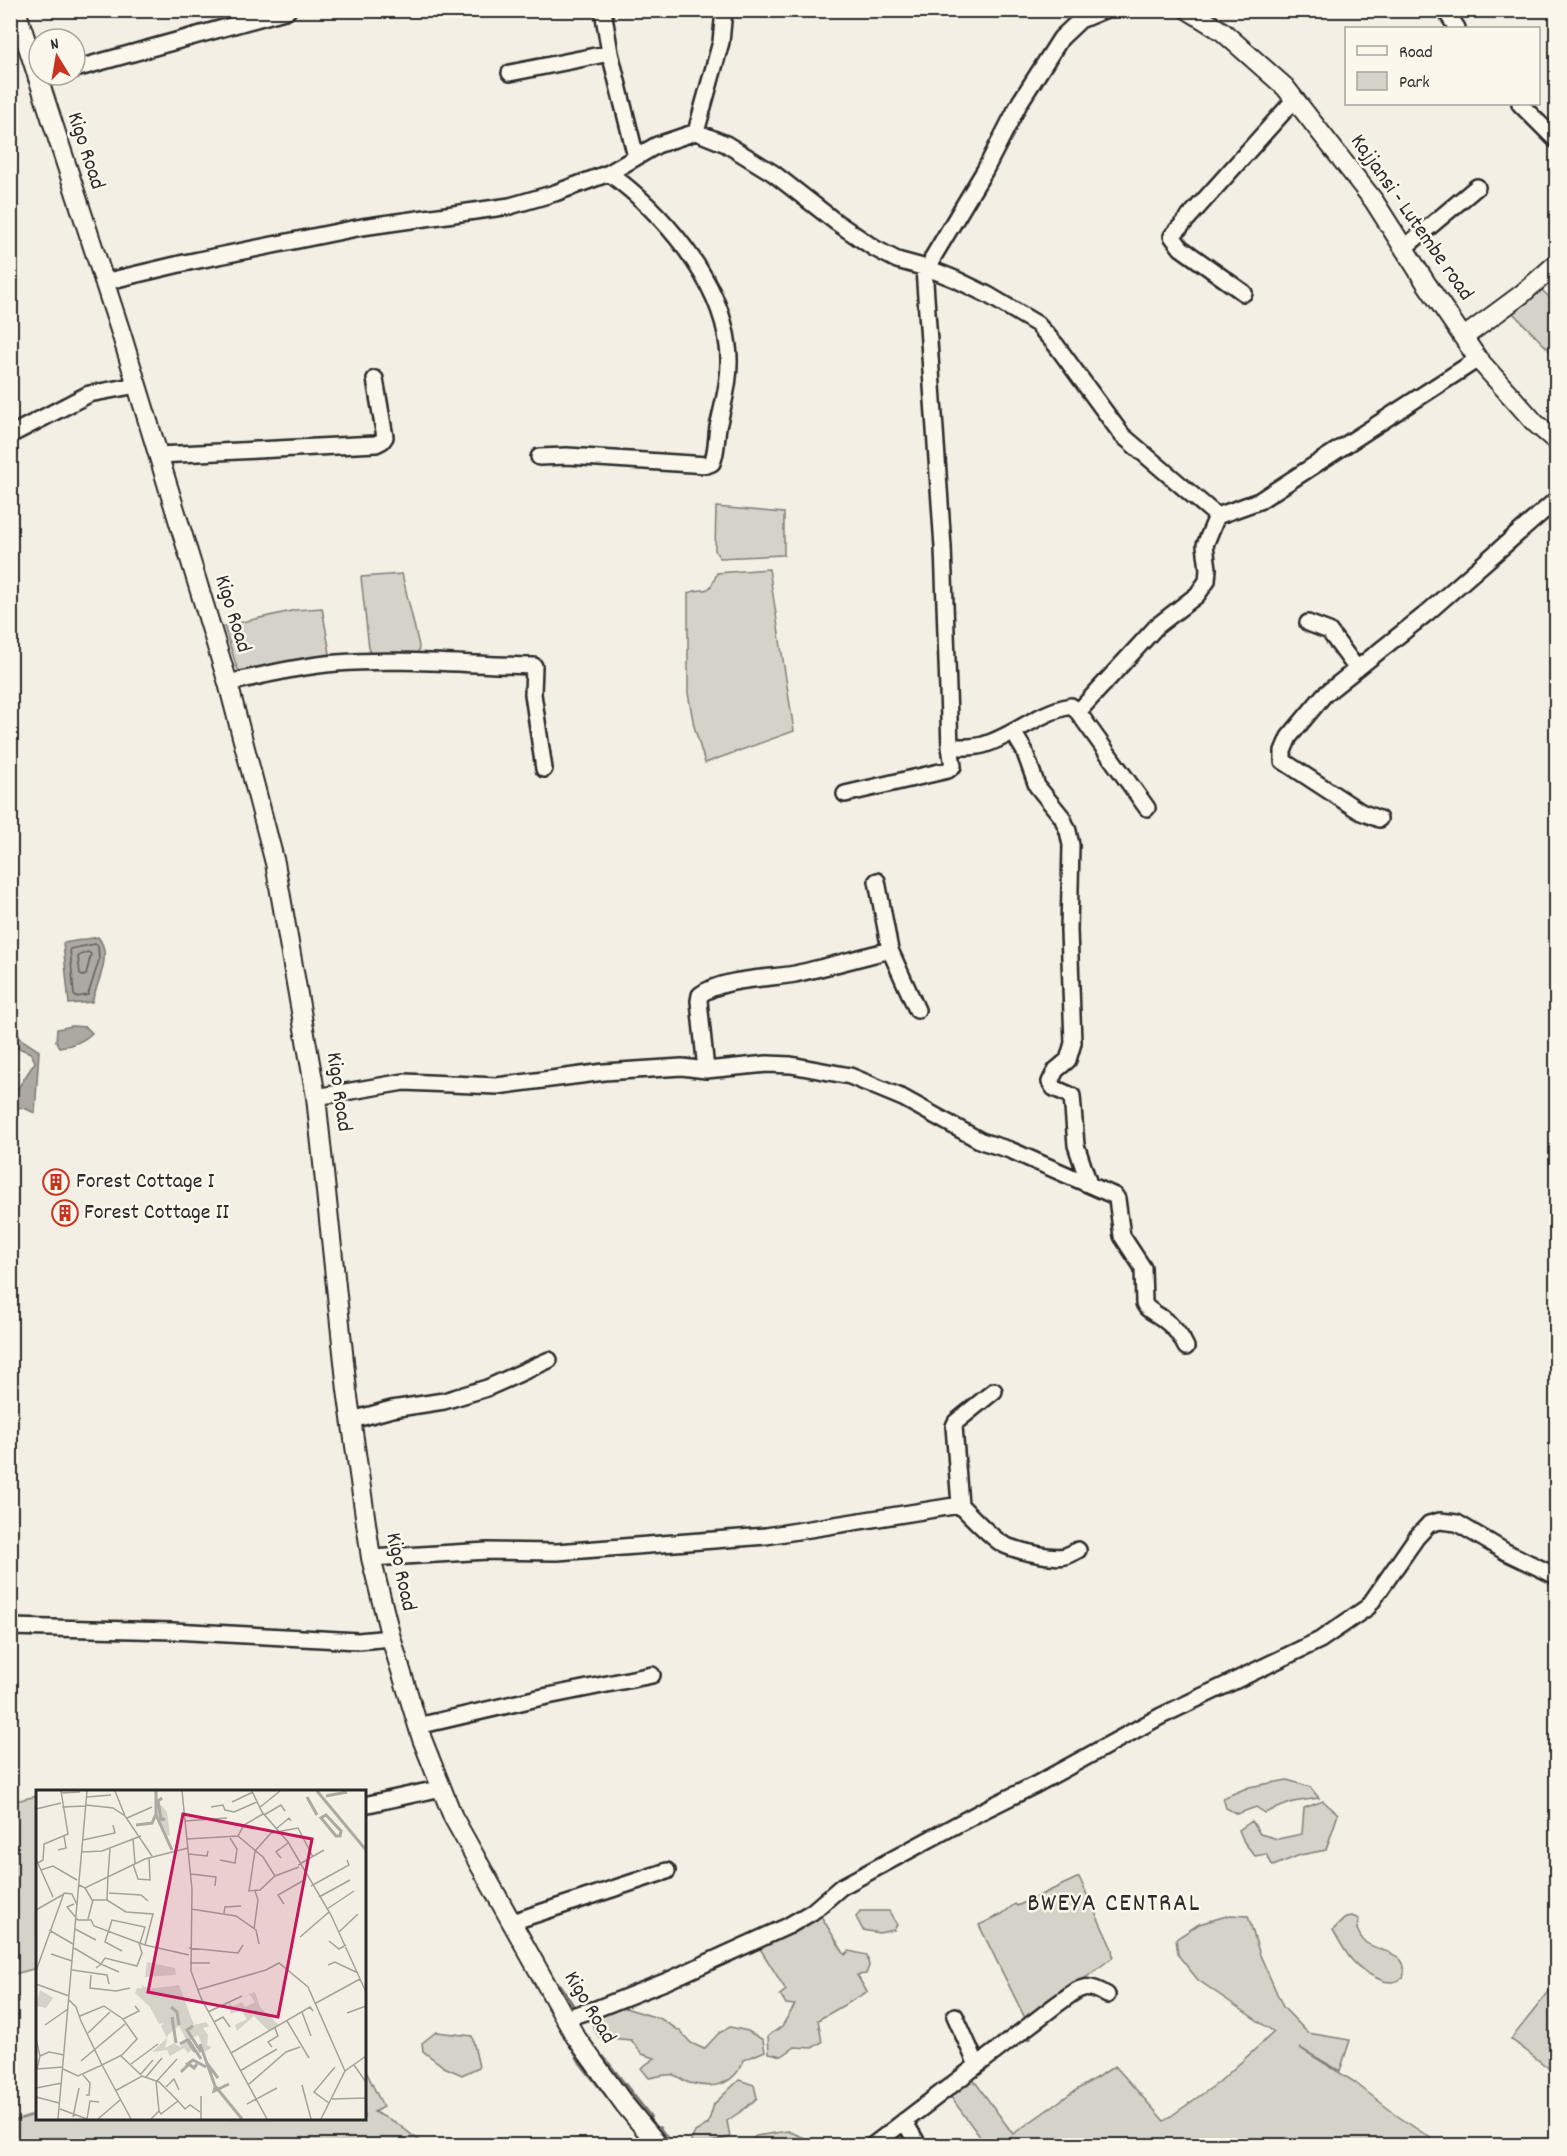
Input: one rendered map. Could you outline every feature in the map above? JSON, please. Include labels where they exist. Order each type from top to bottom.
[{"type":"street","points":[[87,66],[288,10]]},
{"type":"street","points":[[603,10],[610,53],[636,157]]},
{"type":"street","points":[[696,132],[721,42],[724,10]]},
{"type":"street","points":[[845,794],[948,770],[953,766],[950,747],[943,547],[927,269],[985,170],[1020,102],[1061,38],[1080,20],[1104,10]]},
{"type":"street","name":"Kajjansi - Lutembe road","points":[[1188,10],[1223,32],[1285,87],[1374,201],[1478,359],[1535,423],[1557,441]]},
{"type":"street","points":[[1445,10],[1456,27]]},
{"type":"street","name":"Kigo Road","points":[[15,21],[27,43]]},
{"type":"street","points":[[510,73],[610,53]]},
{"type":"street","name":"Kigo Road","points":[[48,87],[104,282],[228,683],[275,863],[316,1096],[352,1420],[370,1558],[391,1638],[418,1726],[453,1817],[575,2036],[625,2105],[659,2145]]},
{"type":"street","points":[[1244,293],[1181,248],[1172,237],[1295,99]]},
{"type":"street","points":[[1521,105],[1557,140]]},
{"type":"street","points":[[104,282],[184,263],[362,227],[510,206],[555,193],[609,173],[669,139],[696,132],[726,144],[773,173],[874,248],[897,260],[927,269],[988,296],[1037,324],[1056,345],[1122,435],[1217,516]]},
{"type":"street","points":[[539,457],[567,456],[707,465],[712,463],[715,455],[725,401],[729,347],[713,292],[696,265],[662,221],[609,173]]},
{"type":"street","points":[[1404,248],[1477,187]]},
{"type":"street","points":[[1464,337],[1522,294],[1557,264]]},
{"type":"street","points":[[1217,516],[1246,507],[1268,496],[1478,359]]},
{"type":"street","points":[[159,455],[376,444],[385,437],[375,380]]},
{"type":"street","points":[[10,435],[89,394],[137,385]]},
{"type":"street","points":[[1379,819],[1361,812],[1282,760],[1287,742],[1324,695],[1427,613],[1557,500]]},
{"type":"street","points":[[1078,712],[1157,626],[1197,595],[1207,581],[1205,545],[1217,516]]},
{"type":"street","points":[[1308,623],[1329,631],[1358,669]]},
{"type":"street","points":[[228,683],[279,671],[336,663],[401,662],[534,666],[533,694],[544,770]]},
{"type":"street","points":[[950,747],[982,745],[1013,732],[1055,709],[1071,706],[1078,712],[1147,808]]},
{"type":"street","points":[[1013,732],[1024,750],[1037,786],[1062,817],[1071,845],[1069,930],[1073,1043],[1068,1060],[1056,1070],[1050,1083],[1054,1088],[1072,1096],[1076,1145],[1089,1184]]},
{"type":"street","points":[[877,880],[890,950],[917,1010]]},
{"type":"street","points":[[706,1070],[699,1001],[700,995],[705,991],[721,985],[795,974],[890,950]]},
{"type":"street","points":[[316,1096],[404,1082],[497,1086],[604,1072],[682,1067],[706,1070],[766,1064],[792,1065],[850,1076],[903,1098],[981,1141],[1010,1150],[1110,1192],[1117,1199],[1122,1236],[1143,1268],[1146,1308],[1170,1325],[1181,1336],[1186,1347]]},
{"type":"street","points":[[352,1420],[392,1409],[444,1401],[487,1388],[549,1359]]},
{"type":"street","points":[[994,1391],[954,1426],[960,1504],[996,1539],[1014,1549],[1057,1556],[1066,1556],[1078,1550]]},
{"type":"street","points":[[370,1558],[487,1551],[557,1552],[766,1536],[960,1504]]},
{"type":"street","points":[[565,2019],[667,1981],[788,1926],[812,1912],[841,1887],[952,1827],[1035,1785],[1161,1716],[1320,1640],[1368,1607],[1416,1538],[1429,1524],[1440,1521],[1457,1523],[1506,1552],[1557,1576]]},
{"type":"street","points":[[10,1627],[173,1631],[358,1641],[391,1638]]},
{"type":"street","points":[[418,1726],[538,1698],[652,1675]]},
{"type":"street","points":[[366,1805],[442,1788]]},
{"type":"street","points":[[512,1922],[667,1871]]},
{"type":"street","points":[[872,2145],[1082,1987],[1094,1987],[1107,1995]]},
{"type":"street","points":[[955,2016],[977,2064]]},
{"type":"street","points":[[904,2121],[919,2145]]},
{"type":"green space","points":[[1539,287],[1556,304],[1556,348],[1551,352],[1510,310]]},
{"type":"green space","points":[[716,507],[784,513],[784,555],[720,558],[715,551]]},
{"type":"green space","points":[[769,569],[794,731],[705,763],[694,726],[688,693],[688,593],[709,588],[717,573]]},
{"type":"green space","points":[[402,574],[419,646],[418,656],[370,657],[361,577]]},
{"type":"green space","points":[[322,608],[331,659],[242,673],[237,668],[224,626],[296,610]]},
{"type":"green space","points":[[1287,1780],[1310,1787],[1319,1798],[1293,1802],[1265,1813],[1256,1807],[1237,1814],[1226,1808],[1223,1798],[1249,1787]]},
{"type":"green space","points":[[36,1796],[36,1968],[11,1975],[11,1802]]},
{"type":"green space","points":[[1323,1801],[1338,1814],[1326,1850],[1300,1855],[1273,1866],[1266,1854],[1255,1856],[1244,1842],[1239,1830],[1252,1821],[1260,1834],[1278,1839],[1302,1834],[1304,1808]]},
{"type":"green space","points":[[1079,1877],[1112,1949],[1113,1957],[1027,2022],[979,1925],[1002,1914],[1015,1904],[1017,1906]]},
{"type":"green space","points":[[860,1911],[889,1911],[897,1925],[894,1930],[879,1933],[863,1930],[856,1917]]},
{"type":"green space","points":[[819,1913],[845,1955],[849,1951],[867,1955],[869,1966],[866,1974],[857,1975],[867,1992],[818,2020],[822,2042],[812,2048],[795,2047],[782,2056],[769,2053],[768,2036],[782,2026],[795,2005],[786,2004],[780,1995],[786,1990],[759,1947],[784,1935]]},
{"type":"green space","points":[[1230,1915],[1248,1916],[1260,1955],[1283,2007],[1308,2033],[1350,2040],[1340,2071],[1300,2048],[1353,2081],[1399,2117],[1441,2145],[986,2145],[950,2096],[973,2079],[1013,2134],[1115,2066],[1164,2121],[1218,2083],[1274,2032],[1198,1980],[1178,1955],[1176,1939],[1199,1924]]},
{"type":"green space","points":[[1352,1916],[1359,1919],[1357,1929],[1365,1942],[1393,1954],[1403,1963],[1403,1978],[1392,1982],[1381,1980],[1364,1971],[1352,1960],[1333,1930],[1346,1917]]},
{"type":"green space","points":[[1556,1983],[1556,2071],[1555,2073],[1511,2039]]},
{"type":"green space","points":[[622,2007],[661,2019],[680,2031],[691,2043],[704,2049],[719,2033],[730,2027],[748,2031],[763,2040],[765,2051],[744,2060],[735,2075],[715,2085],[690,2083],[673,2075],[649,2078],[641,2068],[655,2058],[642,2054],[631,2040],[599,2037],[590,2021],[602,2010]]},
{"type":"green space","points":[[436,2032],[472,2036],[479,2067],[462,2075],[444,2067],[423,2051],[422,2043]]},
{"type":"green space","points":[[366,2071],[383,2107],[374,2112],[395,2122],[425,2145],[11,2145],[11,2122],[36,2114],[36,2120],[366,2120]]},
{"type":"green space","points":[[739,2080],[754,2085],[757,2098],[727,2121],[730,2137],[701,2145],[690,2143],[695,2132],[708,2124],[714,2104]]},
{"type":"green space","points":[[788,2131],[805,2138],[810,2145],[745,2145],[756,2136]]},
{"type":"water","points":[[98,937],[102,944],[104,960],[92,1002],[69,1004],[63,943]]},
{"type":"water","points":[[11,993],[14,1007],[11,1017]]},
{"type":"water","points":[[11,1017],[21,1039],[39,1051],[35,1113],[24,1108],[13,1107],[11,1099],[35,1062],[31,1053],[11,1045]]},
{"type":"water","points":[[72,1026],[86,1027],[92,1033],[77,1043],[59,1047],[56,1042],[57,1029]]},
{"type":"waterway","points":[[559,1985],[575,2009]]},
{"type":"waterway","points":[[548,2008],[560,2027]]},
{"type":"waterway","points":[[1021,2039],[1030,2038]]},
{"type":"waterway","points":[[568,2041],[581,2063],[610,2100]]},
{"type":"waterway","points":[[603,2057],[650,2117]]},
{"type":"waterway","points":[[659,2128],[672,2146]]},
{"type":"place","name":"Forest Cottage I","points":[[56,1182]]},
{"type":"place","name":"Forest Cottage II","points":[[65,1213]]},
{"type":"district","name":"BWEYA CENTRAL","points":[[1114,1904]]}]
